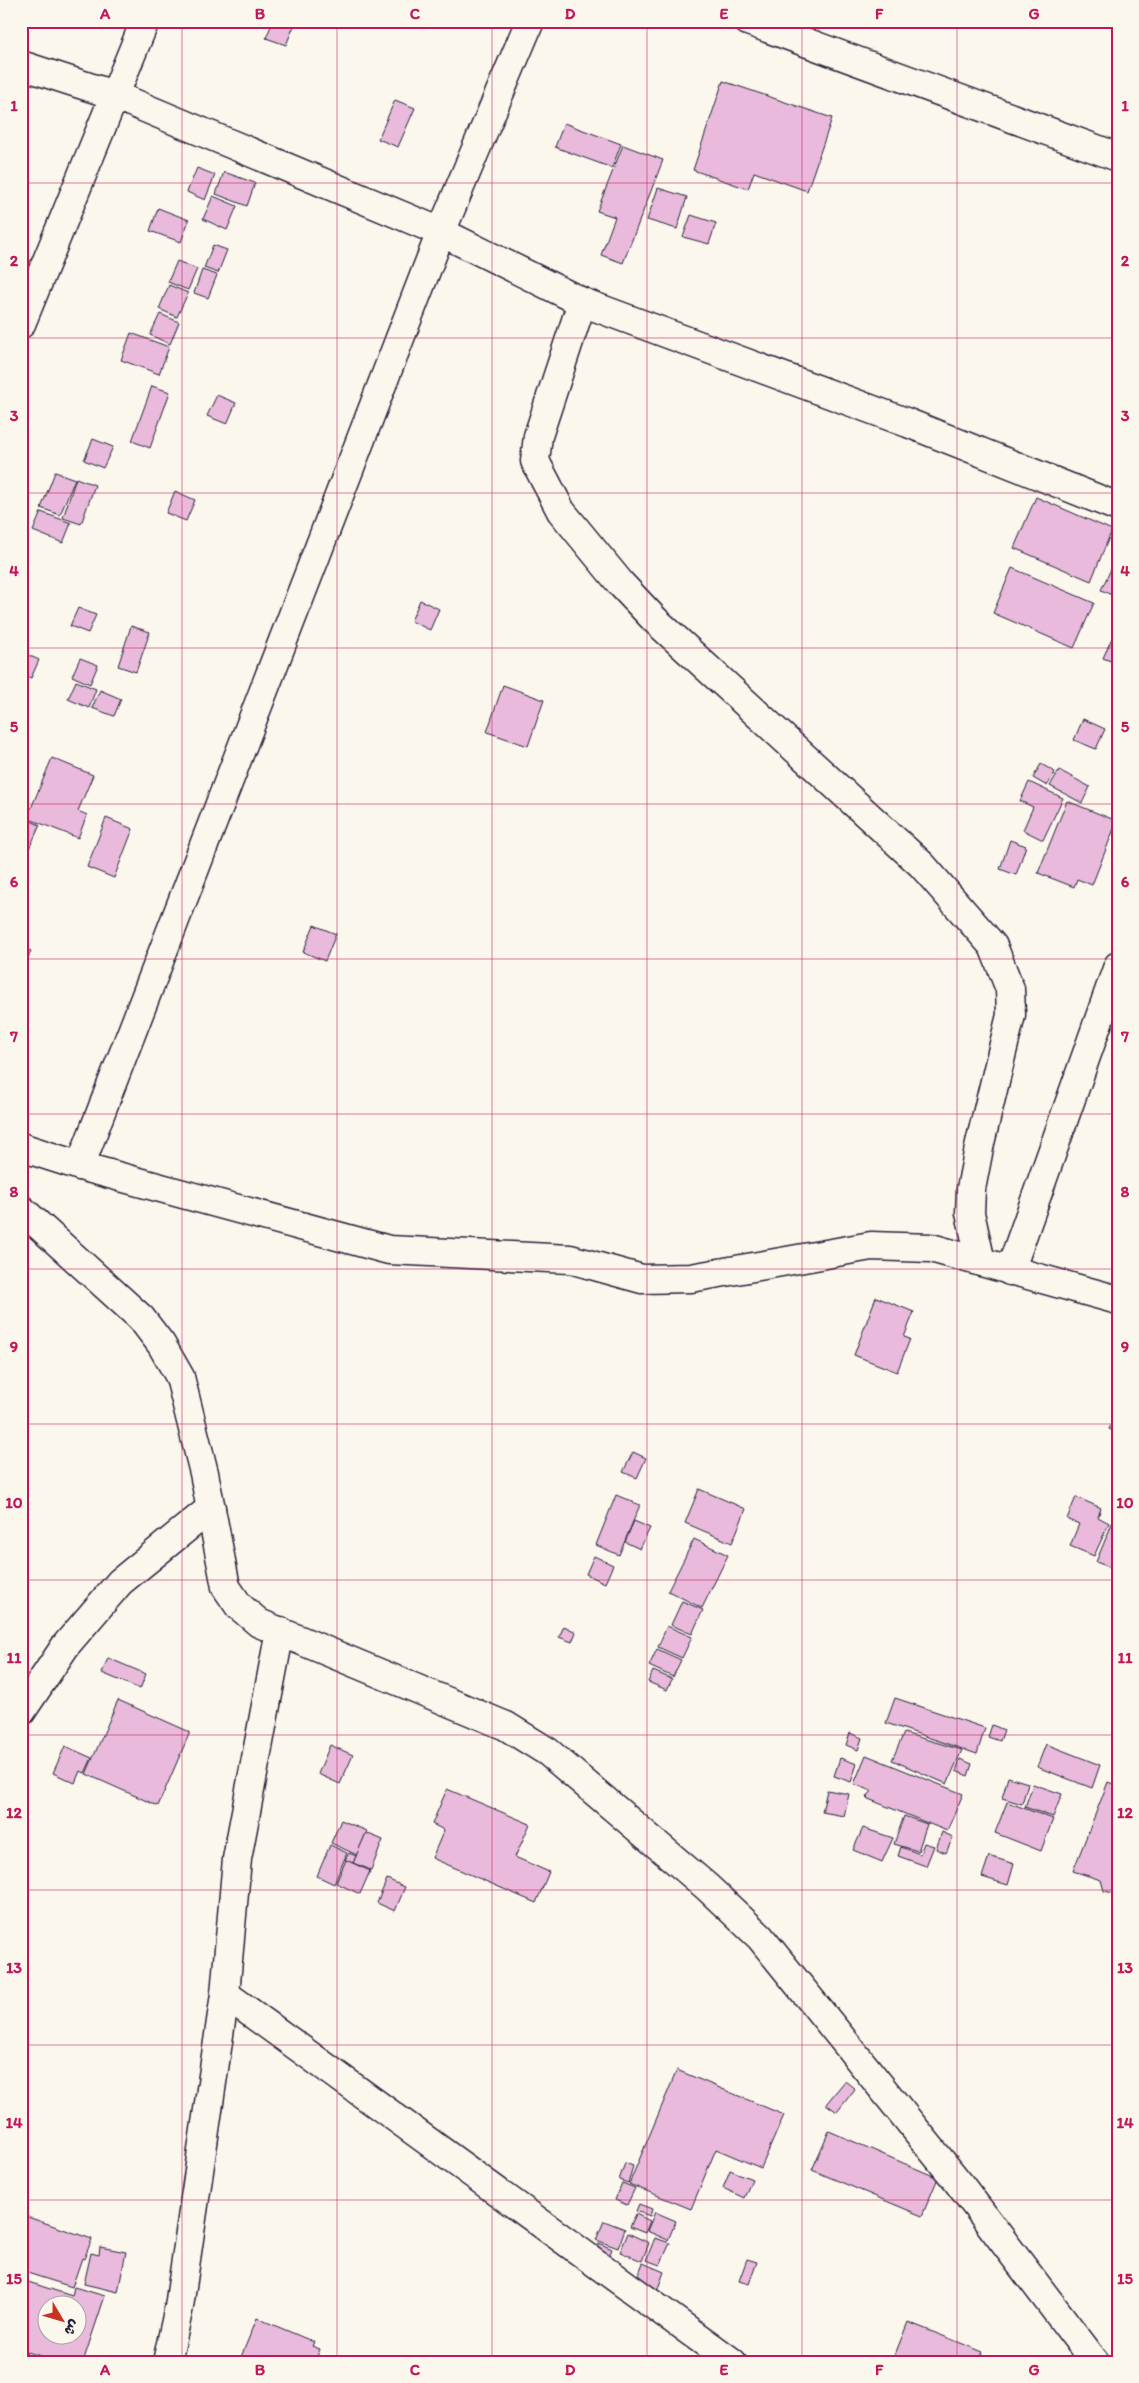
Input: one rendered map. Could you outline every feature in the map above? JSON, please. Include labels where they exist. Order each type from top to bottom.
[{"type":"street","points":[[21,324],[145,21]]},
{"type":"street","points":[[80,1166],[441,232],[530,21]]},
{"type":"street","points":[[748,21],[1118,157]]},
{"type":"street","points":[[21,65],[114,95],[441,232],[582,302],[908,423],[1118,507]]},
{"type":"street","points":[[582,302],[538,436],[535,460],[561,511],[621,584],[655,620],[922,865],[993,946],[1010,989],[1011,1015],[980,1143],[971,1189],[970,1213],[981,1262]]},
{"type":"street","points":[[1010,1271],[1118,966]]},
{"type":"street","points":[[21,1146],[80,1166],[389,1250],[570,1259],[642,1278],[691,1278],[871,1246],[931,1248],[1118,1300]]},
{"type":"street","points":[[21,1209],[141,1318],[161,1344],[180,1377],[211,1508],[226,1587],[239,1606],[259,1623],[506,1726],[548,1752],[708,1887],[760,1938],[958,2182],[1095,2362]]},
{"type":"street","points":[[1086,1290],[1118,1317]]},
{"type":"street","points":[[21,1712],[66,1645],[120,1582],[211,1508]]},
{"type":"street","points":[[167,2362],[179,2307],[225,1994],[238,1859],[280,1631]]},
{"type":"street","points":[[225,1994],[732,2362]]},
{"type":"building","points":[[273,21],[281,21],[294,26],[286,45],[266,38]]},
{"type":"building","points":[[723,81],[832,118],[807,191],[754,172],[748,189],[693,170]]},
{"type":"building","points":[[395,100],[415,108],[398,147],[378,139]]},
{"type":"building","points":[[564,123],[621,144],[612,168],[555,147]]},
{"type":"building","points":[[623,145],[663,160],[623,263],[601,255],[615,217],[597,211]]},
{"type":"building","points":[[197,168],[215,175],[205,200],[187,192]]},
{"type":"building","points":[[224,172],[255,183],[247,206],[216,194]]},
{"type":"building","points":[[658,188],[687,197],[677,229],[647,220]]},
{"type":"building","points":[[213,196],[237,206],[227,230],[203,219]]},
{"type":"building","points":[[158,208],[189,220],[181,242],[150,231]]},
{"type":"building","points":[[691,215],[716,223],[709,244],[683,237]]},
{"type":"building","points":[[213,245],[227,250],[218,273],[204,268]]},
{"type":"building","points":[[177,261],[197,269],[188,290],[168,282]]},
{"type":"building","points":[[202,270],[217,275],[208,298],[194,293]]},
{"type":"building","points":[[169,285],[188,293],[177,317],[159,309]]},
{"type":"building","points":[[160,314],[179,322],[170,344],[150,335]]},
{"type":"building","points":[[131,333],[169,347],[159,374],[121,360]]},
{"type":"building","points":[[152,386],[170,392],[150,448],[132,441]]},
{"type":"building","points":[[217,395],[236,403],[227,424],[207,416]]},
{"type":"building","points":[[93,439],[113,447],[103,468],[84,460]]},
{"type":"building","points":[[55,472],[75,479],[60,515],[41,508]]},
{"type":"building","points":[[76,478],[95,485],[81,524],[63,518]]},
{"type":"building","points":[[175,491],[195,500],[186,521],[166,513]]},
{"type":"building","points":[[1036,497],[1112,530],[1091,581],[1014,548]]},
{"type":"building","points":[[41,512],[71,523],[63,543],[33,531]]},
{"type":"building","points":[[1112,567],[1118,569],[1118,598],[1101,590]]},
{"type":"building","points":[[1012,568],[1094,603],[1074,648],[993,613]]},
{"type":"building","points":[[420,600],[439,609],[430,630],[411,621]]},
{"type":"building","points":[[78,608],[96,615],[88,633],[70,626]]},
{"type":"building","points":[[131,626],[150,632],[136,672],[118,666]]},
{"type":"building","points":[[1112,638],[1118,640],[1118,664],[1103,658]]},
{"type":"building","points":[[21,652],[39,660],[31,678],[21,674]]},
{"type":"building","points":[[80,658],[98,665],[90,684],[72,676]]},
{"type":"building","points":[[76,681],[96,689],[89,708],[68,699]]},
{"type":"building","points":[[503,685],[544,700],[528,746],[487,732]]},
{"type":"building","points":[[100,690],[121,699],[114,716],[92,708]]},
{"type":"building","points":[[1083,719],[1105,729],[1096,749],[1074,740]]},
{"type":"building","points":[[52,758],[93,775],[78,811],[87,815],[78,838],[27,818]]},
{"type":"building","points":[[1041,764],[1055,772],[1047,786],[1033,778]]},
{"type":"building","points":[[1059,770],[1090,787],[1082,803],[1050,786]]},
{"type":"building","points":[[1029,782],[1063,798],[1043,840],[1023,830],[1033,807],[1020,801]]},
{"type":"building","points":[[1067,801],[1117,821],[1092,885],[1077,879],[1074,887],[1038,873]]},
{"type":"building","points":[[21,817],[40,825],[21,866]]},
{"type":"building","points":[[106,818],[133,829],[114,878],[87,867]]},
{"type":"building","points":[[1010,840],[1026,846],[1016,875],[1000,869]]},
{"type":"building","points":[[314,925],[336,934],[325,961],[303,952]]},
{"type":"building","points":[[21,946],[31,951],[21,972]]},
{"type":"building","points":[[876,1297],[914,1312],[904,1337],[910,1339],[897,1372],[854,1355]]},
{"type":"building","points":[[1118,1409],[1118,1433],[1109,1429]]},
{"type":"building","points":[[633,1452],[646,1458],[637,1478],[623,1472]]},
{"type":"building","points":[[699,1489],[746,1509],[732,1543],[685,1523]]},
{"type":"building","points":[[616,1495],[640,1505],[619,1555],[596,1545]]},
{"type":"building","points":[[1076,1497],[1101,1508],[1098,1517],[1109,1523],[1094,1556],[1070,1546],[1079,1524],[1067,1519]]},
{"type":"building","points":[[1116,1514],[1118,1514],[1117,1570],[1096,1562]]},
{"type":"building","points":[[634,1521],[650,1528],[640,1549],[625,1542]]},
{"type":"building","points":[[694,1539],[728,1555],[702,1608],[668,1591]]},
{"type":"building","points":[[594,1556],[613,1565],[605,1583],[586,1574]]},
{"type":"building","points":[[682,1601],[703,1610],[692,1634],[671,1625]]},
{"type":"building","points":[[564,1626],[576,1632],[572,1642],[559,1637]]},
{"type":"building","points":[[667,1626],[692,1637],[682,1658],[658,1647]]},
{"type":"building","points":[[657,1649],[681,1660],[673,1677],[649,1666]]},
{"type":"building","points":[[108,1658],[146,1674],[140,1689],[102,1673]]},
{"type":"building","points":[[653,1671],[672,1679],[667,1690],[648,1682]]},
{"type":"building","points":[[895,1698],[985,1728],[977,1754],[886,1723]]},
{"type":"building","points":[[118,1700],[190,1732],[158,1806],[86,1774]]},
{"type":"building","points":[[992,1725],[1004,1730],[1000,1741],[988,1737]]},
{"type":"building","points":[[850,1733],[862,1738],[858,1750],[846,1745]]},
{"type":"building","points":[[904,1733],[962,1750],[947,1784],[892,1760]]},
{"type":"building","points":[[1046,1744],[1100,1765],[1092,1788],[1037,1767]]},
{"type":"building","points":[[330,1745],[353,1755],[340,1784],[318,1774]]},
{"type":"building","points":[[65,1746],[92,1758],[85,1773],[80,1771],[75,1783],[53,1773]]},
{"type":"building","points":[[866,1755],[963,1794],[947,1831],[866,1798],[872,1791],[854,1784]]},
{"type":"building","points":[[840,1758],[857,1764],[851,1782],[834,1776]]},
{"type":"building","points":[[960,1759],[972,1764],[968,1776],[956,1771]]},
{"type":"building","points":[[1008,1777],[1028,1783],[1022,1804],[1002,1798]]},
{"type":"building","points":[[1108,1782],[1118,1786],[1118,1885],[1114,1893],[1104,1891],[1101,1880],[1073,1871]]},
{"type":"building","points":[[1033,1784],[1062,1794],[1053,1817],[1025,1807]]},
{"type":"building","points":[[447,1789],[530,1824],[515,1857],[549,1872],[536,1903],[432,1858],[444,1830],[432,1824]]},
{"type":"building","points":[[827,1790],[849,1794],[844,1816],[822,1812]]},
{"type":"building","points":[[1007,1802],[1053,1819],[1041,1851],[995,1833]]},
{"type":"building","points":[[904,1816],[927,1824],[918,1851],[894,1844]]},
{"type":"building","points":[[341,1820],[367,1831],[357,1855],[331,1843]]},
{"type":"building","points":[[863,1828],[893,1838],[882,1862],[853,1850]]},
{"type":"building","points":[[942,1832],[953,1837],[946,1853],[936,1849]]},
{"type":"building","points":[[366,1833],[383,1840],[371,1870],[353,1863]]},
{"type":"building","points":[[924,1843],[934,1846],[926,1866],[898,1856],[901,1847],[920,1854]]},
{"type":"building","points":[[330,1845],[347,1853],[334,1884],[317,1876]]},
{"type":"building","points":[[349,1853],[356,1856],[353,1863],[345,1860]]},
{"type":"building","points":[[989,1856],[1014,1864],[1008,1885],[982,1877]]},
{"type":"building","points":[[346,1860],[370,1871],[360,1894],[336,1883]]},
{"type":"building","points":[[387,1879],[405,1887],[395,1911],[377,1903]]},
{"type":"building","points":[[677,2070],[784,2115],[761,2168],[716,2149],[691,2209],[629,2184]]},
{"type":"building","points":[[845,2081],[855,2089],[837,2112],[826,2104]]},
{"type":"building","points":[[829,2131],[938,2178],[922,2216],[812,2170]]},
{"type":"building","points":[[625,2163],[633,2166],[628,2183],[619,2180]]},
{"type":"building","points":[[730,2170],[752,2179],[744,2198],[723,2188]]},
{"type":"building","points":[[622,2183],[635,2188],[627,2205],[615,2200]]},
{"type":"building","points":[[639,2204],[652,2209],[650,2216],[636,2211]]},
{"type":"building","points":[[655,2212],[676,2221],[668,2240],[647,2231]]},
{"type":"building","points":[[636,2214],[650,2221],[645,2233],[630,2227]]},
{"type":"building","points":[[22,2215],[92,2239],[84,2259],[82,2258],[72,2287],[21,2271]]},
{"type":"building","points":[[604,2221],[625,2229],[618,2248],[596,2240]]},
{"type":"building","points":[[628,2233],[649,2243],[642,2261],[620,2252]]},
{"type":"building","points":[[655,2238],[670,2243],[660,2265],[646,2260]]},
{"type":"building","points":[[599,2243],[612,2249],[607,2261],[594,2255]]},
{"type":"building","points":[[100,2247],[126,2252],[118,2292],[84,2284],[91,2253],[99,2255]]},
{"type":"building","points":[[747,2259],[757,2262],[749,2284],[739,2281]]},
{"type":"building","points":[[643,2263],[664,2272],[657,2291],[635,2282]]},
{"type":"building","points":[[22,2280],[72,2296],[74,2287],[105,2296],[83,2362],[60,2362],[21,2350]]},
{"type":"building","points":[[257,2318],[314,2342],[312,2346],[320,2349],[315,2362],[239,2362]]},
{"type":"building","points":[[908,2322],[983,2352],[979,2362],[892,2362]]},
{"type":"building","points":[[21,2351],[27,2353],[23,2362],[21,2362]]}]
